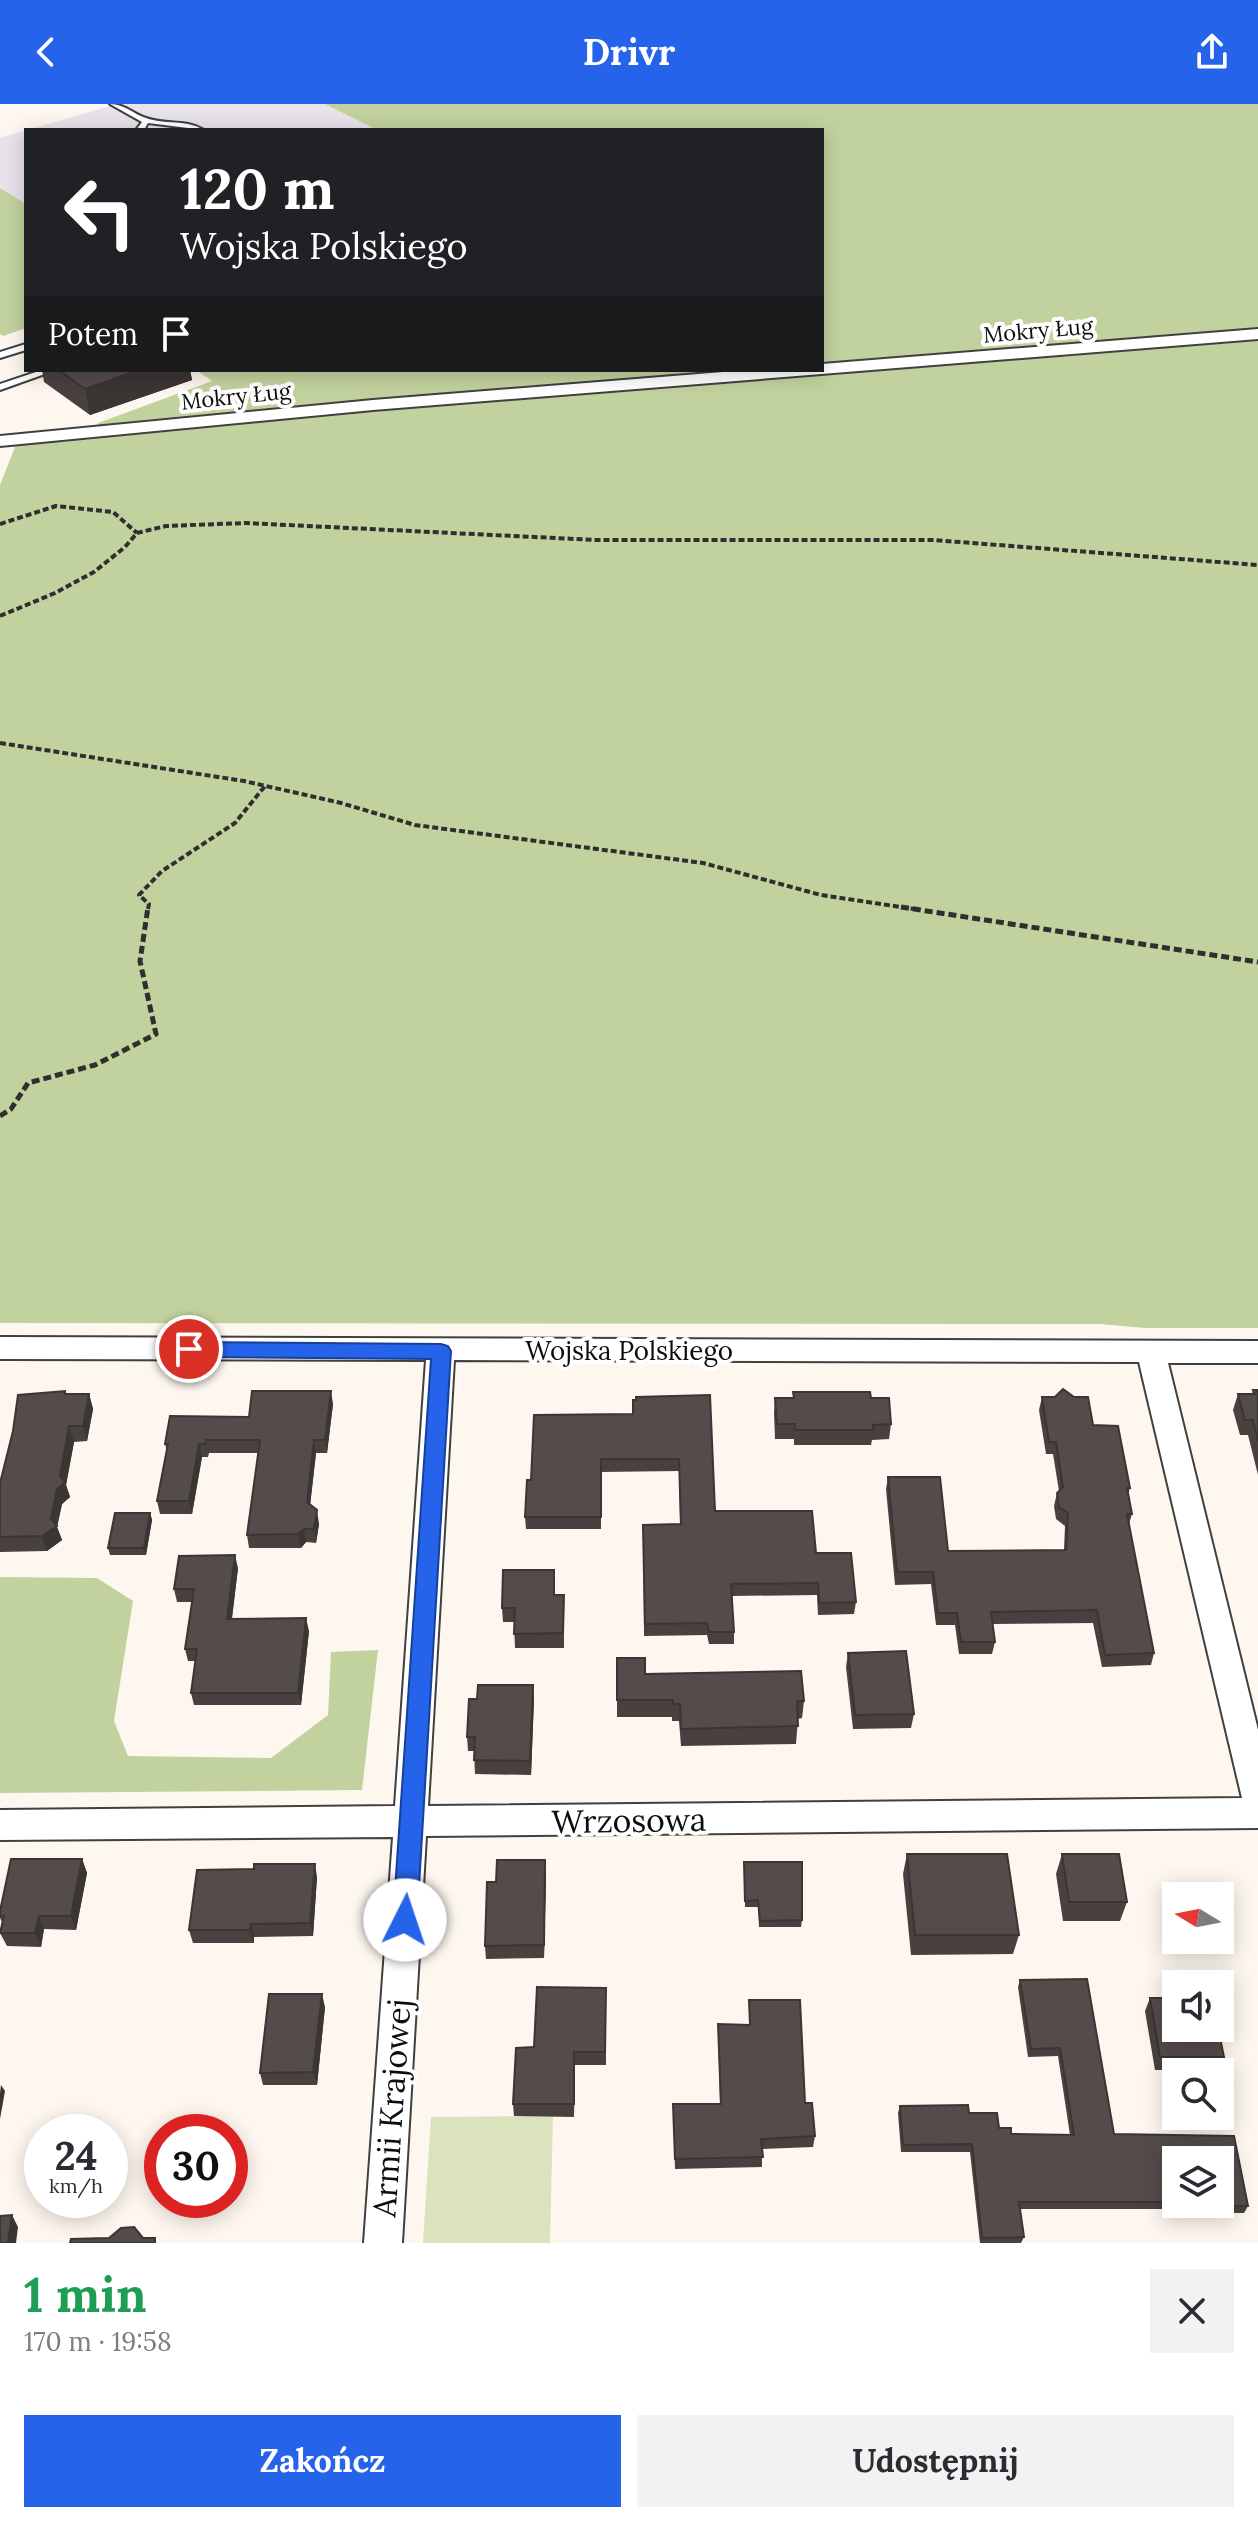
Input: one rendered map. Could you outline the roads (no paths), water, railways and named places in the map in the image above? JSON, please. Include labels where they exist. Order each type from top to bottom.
[{"type":"street","name":"Mokry Ług","points":[[824,369],[1258,334]]},
{"type":"street","name":"Mokry Ług","points":[[0,441],[388,404],[787,372]]},
{"type":"street","name":"Wojska Polskiego","points":[[0,1348],[1258,1352]]},
{"type":"street","name":"Armii Krajowej","points":[[383,2243],[441,1351]]},
{"type":"street","points":[[1151,1352],[1258,1797]]},
{"type":"street","name":"Wrzosowa","points":[[0,1825],[412,1824],[1258,1813]]},
{"type":"lane","points":[[114,104],[146,121],[195,128]]},
{"type":"lane","points":[[141,128],[146,121]]},
{"type":"lane","points":[[0,355],[24,348]]},
{"type":"lane","points":[[0,387],[45,372]]}]
